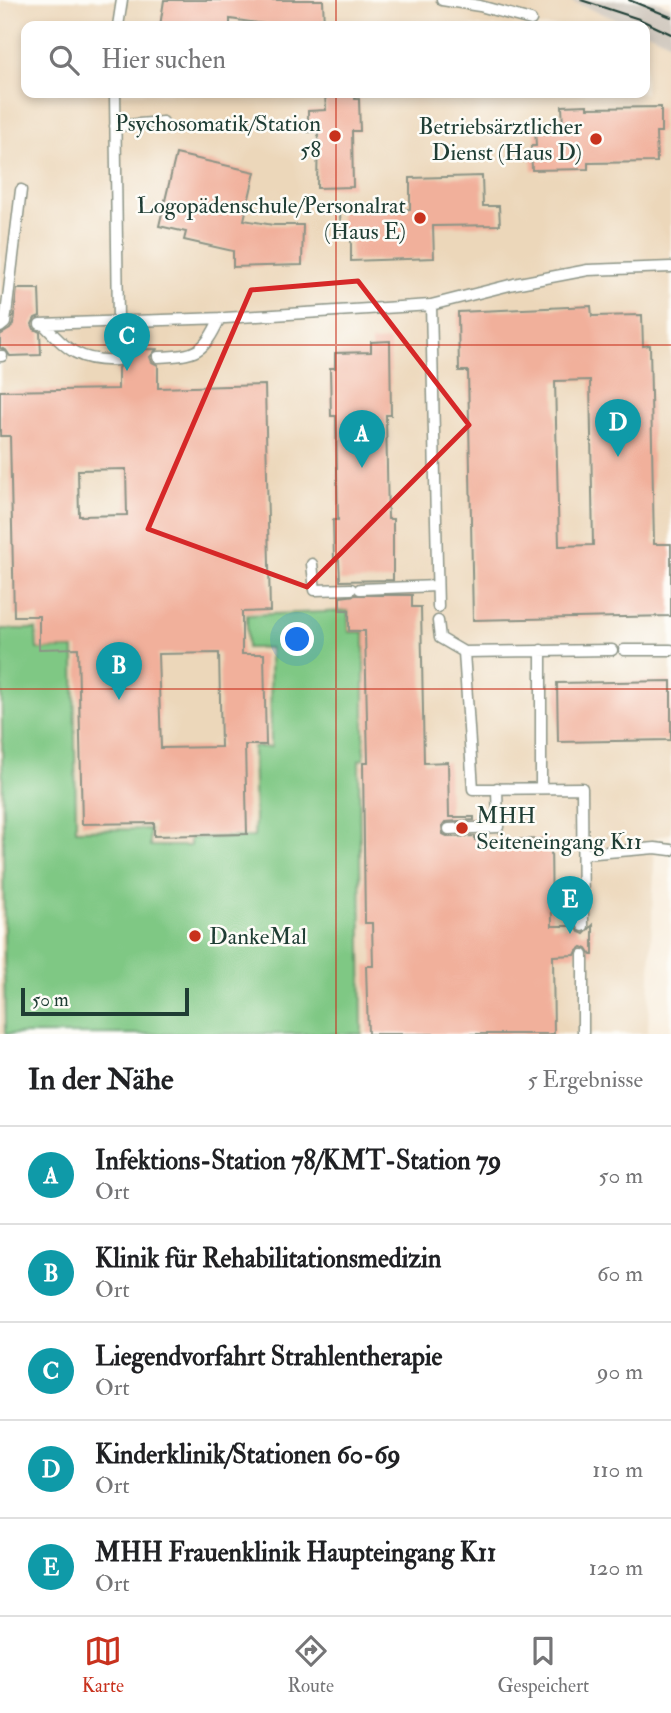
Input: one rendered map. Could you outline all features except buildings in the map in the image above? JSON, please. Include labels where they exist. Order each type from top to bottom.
[{"type":"lane","points":[[119,21],[122,0]]},
{"type":"lane","points":[[442,0],[480,6],[531,20]]},
{"type":"lane","points":[[115,98],[118,320]]},
{"type":"lane","points":[[115,126],[163,122]]},
{"type":"lane","points":[[0,327],[5,323],[21,190]]},
{"type":"lane","points":[[117,360],[97,361],[68,350],[42,324],[220,318],[431,305],[514,284],[588,270],[671,267]]},
{"type":"lane","points":[[431,305],[438,607]]},
{"type":"lane","points":[[158,357],[190,355],[209,341],[220,318]]},
{"type":"lane","points":[[312,564],[314,590],[437,586]]},
{"type":"lane","points":[[438,621],[440,638],[464,652],[612,650]]},
{"type":"lane","points":[[541,650],[541,788]]},
{"type":"lane","points":[[624,650],[671,650]]},
{"type":"lane","points":[[464,652],[473,789],[582,788],[583,926]]},
{"type":"lane","points":[[449,829],[498,827],[497,788]]},
{"type":"lane","points":[[583,855],[655,848],[671,850]]},
{"type":"lane","points":[[583,955],[583,1034]]},
{"type":"highlighted area","points":[[358,281],[469,425],[307,587],[148,529],[251,290]]},
{"type":"shaded area","points":[[0,0],[567,0],[621,21],[21,21],[21,98],[650,98],[650,33],[671,43],[671,833],[655,838],[648,1034],[0,1034]]},
{"type":"shaded area","points":[[567,0],[654,0],[671,7],[671,43],[650,33],[650,21],[621,21]]},
{"type":"green space","points":[[348,611],[349,632],[364,632],[364,759],[359,760],[362,1034],[5,1034],[1,629],[36,629],[37,649],[74,649],[76,830],[150,829],[150,846],[190,846],[190,838],[254,837],[253,747],[271,747],[270,648],[247,648],[247,615]]},
{"type":"tram line","points":[[581,0],[643,21]]},
{"type":"tram line","points":[[629,0],[671,17]]},
{"type":"tram line","points":[[650,24],[671,34]]},
{"type":"place","name":"Psychosomatik/Station 58","points":[[335,136]]},
{"type":"place","name":"Betriebsärztlicher Dienst (Haus D)","points":[[596,139]]},
{"type":"place","name":"Logopädenschule/Personalrat (Haus E)","points":[[420,218]]},
{"type":"place","name":"Liegendvorfahrt Strahlentherapie","points":[[127,371]]},
{"type":"place","name":"Kinderklinik/Stationen 60-69","points":[[618,457]]},
{"type":"place","name":"Infektions-Station 78/KMT-Station 79","points":[[362,468]]},
{"type":"place","name":"Klinik für Rehabilitationsmedizin","points":[[119,700]]},
{"type":"place","name":"MHH Seiteneingang K11","points":[[462,828]]},
{"type":"place","name":"MHH Frauenklinik Haupteingang K11","points":[[570,934]]},
{"type":"place","name":"DankeMal","points":[[195,936]]}]
